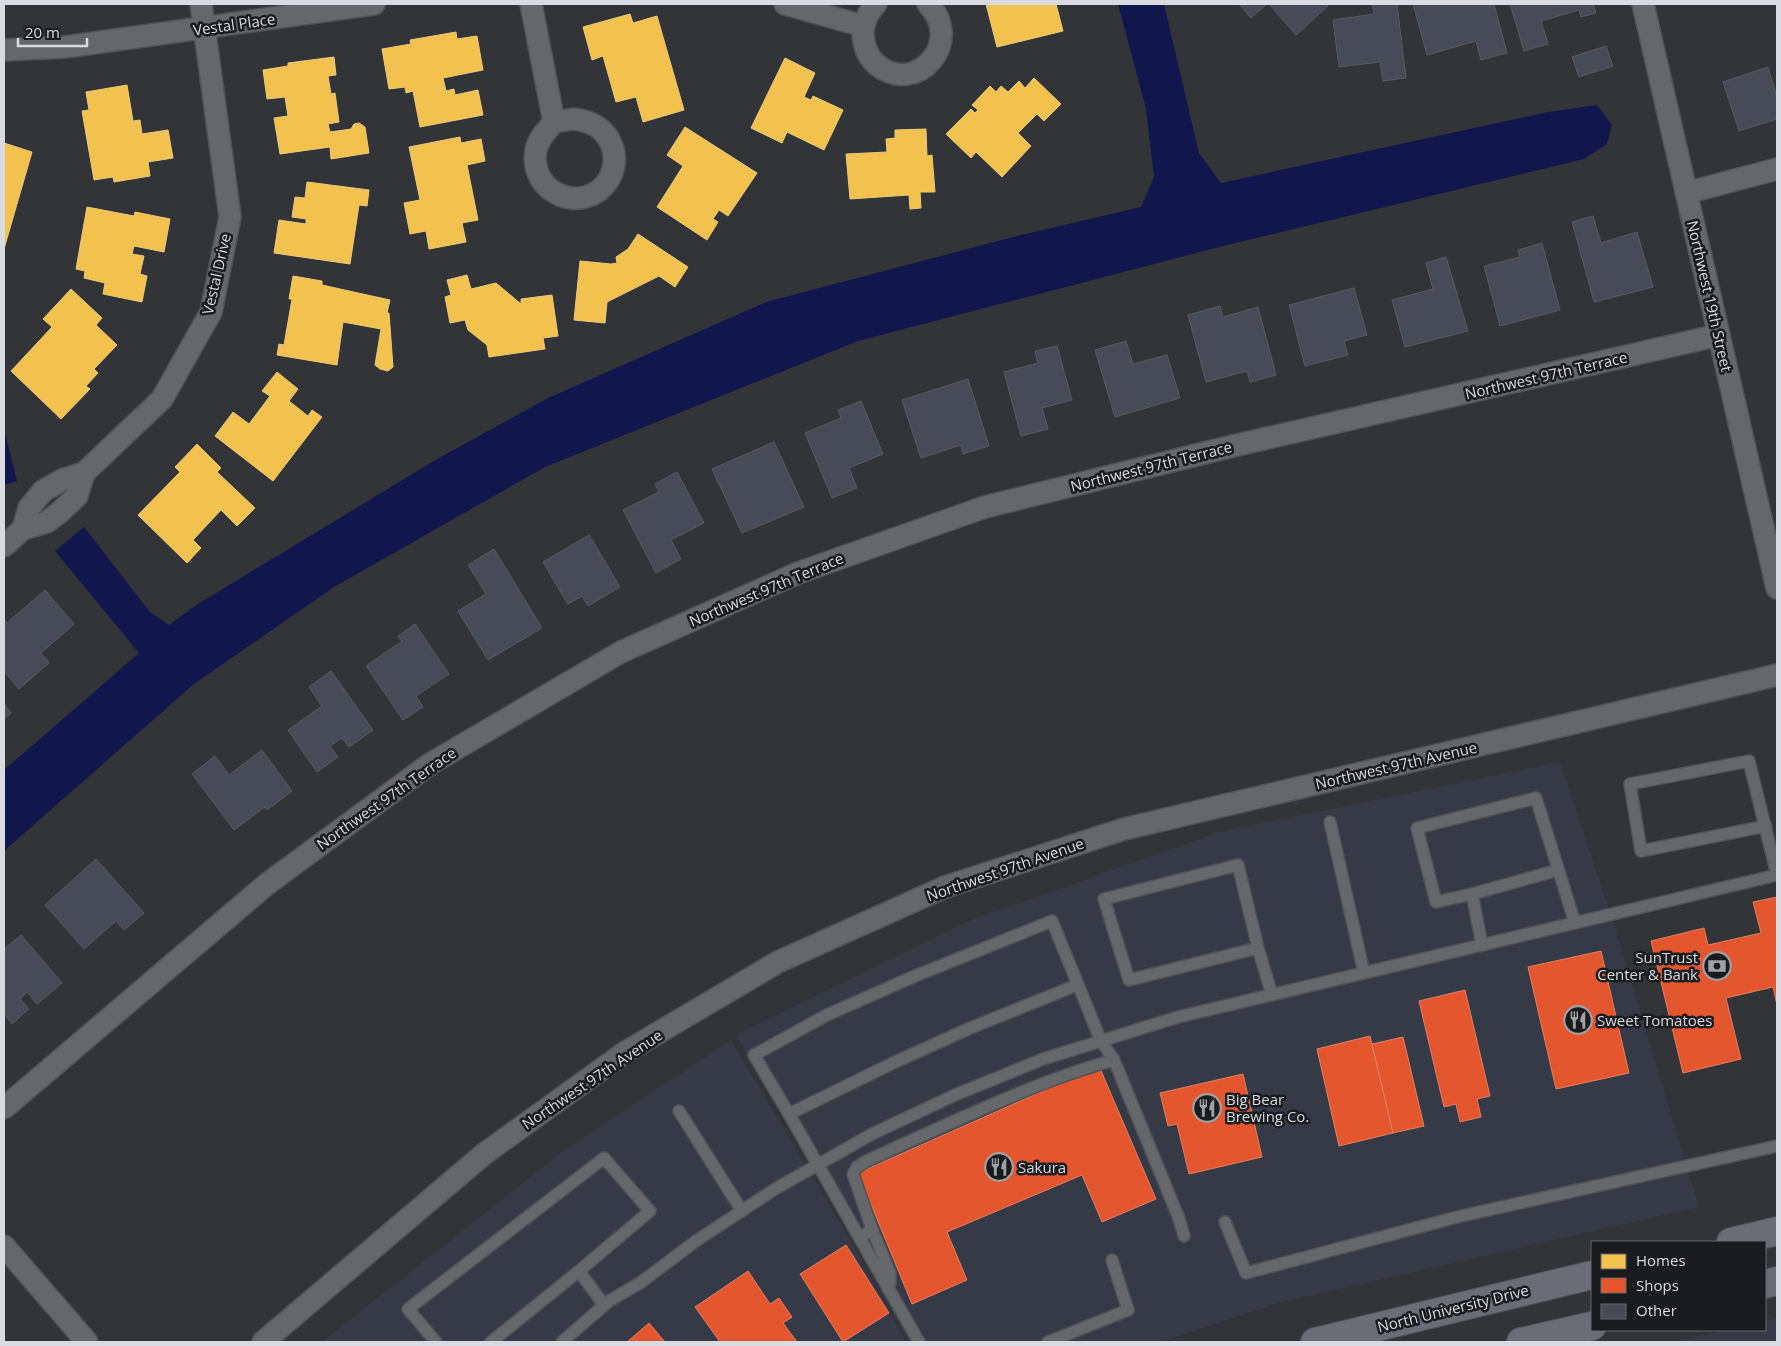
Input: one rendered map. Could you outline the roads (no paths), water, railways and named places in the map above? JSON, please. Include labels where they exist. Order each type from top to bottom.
[{"type":"main road","points":[[1735,1241],[1777,1231]]},
{"type":"main road","name":"North University Drive","points":[[1323,1341],[1591,1275]]},
{"type":"main road","points":[[1521,1342],[1591,1326]]},
{"type":"street","name":"Vestal Drive","points":[[4,546],[23,529],[47,522],[77,496],[84,473],[162,399],[211,312],[230,217],[201,4]]},
{"type":"street","name":"Vestal Place","points":[[4,50],[65,47],[374,4]]},
{"type":"street","points":[[531,4],[554,122]]},
{"type":"street","points":[[785,4],[863,26]]},
{"type":"street","points":[[876,4],[868,13],[863,26],[862,38],[866,50],[872,61],[882,69],[906,74],[918,71],[929,64],[937,54],[941,42],[942,29],[938,16],[928,4]]},
{"type":"street","name":"Northwest 19th Street","points":[[1643,4],[1777,588]]},
{"type":"street","points":[[1686,193],[1777,169]]},
{"type":"street","name":"Northwest 97th Terrace","points":[[4,1108],[267,884],[430,764],[629,648],[798,573],[985,507],[1237,445],[1719,336]]},
{"type":"street","name":"Northwest 97th Avenue","points":[[263,1342],[484,1154],[624,1053],[778,962],[945,887],[1124,829],[1777,675]]},
{"type":"street","points":[[4,1246],[87,1342]]},
{"type":"lane","points":[[562,1342],[604,1305],[640,1283],[696,1241],[818,1164],[872,1134],[955,1095],[1043,1060],[1178,1017],[1777,875],[1766,826],[1749,760],[1630,784],[1641,851],[1766,826]]},
{"type":"lane","points":[[1558,870],[1436,902],[1418,828],[1536,798],[1575,923]]},
{"type":"lane","points":[[1330,822],[1364,973]]},
{"type":"lane","points":[[1258,948],[1130,980],[1104,899],[1238,865],[1258,948],[1272,995]]},
{"type":"lane","points":[[1472,894],[1482,945]]},
{"type":"lane","points":[[919,1342],[754,1055],[827,1016],[915,976],[1052,921],[1101,1040],[1114,1060],[1178,1216],[1184,1236]]},
{"type":"lane","points":[[789,1114],[960,1032],[1077,984]]},
{"type":"lane","points":[[888,1289],[890,1273],[853,1174],[858,1167],[914,1138],[1008,1098],[1059,1077],[1114,1060]]},
{"type":"lane","points":[[679,1111],[742,1211]]},
{"type":"lane","points":[[1225,1222],[1246,1272],[1461,1216],[1777,1146]]},
{"type":"lane","points":[[436,1342],[408,1309],[604,1158],[650,1211],[491,1342]]},
{"type":"lane","points":[[860,1238],[872,1229]]},
{"type":"lane","points":[[1048,1342],[1128,1310],[1112,1260]]},
{"type":"lane","points":[[579,1271],[604,1305]]},
{"type":"place","name":"SunTrust Center & Bank","points":[[1717,966]]},
{"type":"place","name":"Sweet Tomatoes","points":[[1578,1020]]},
{"type":"place","name":"Big Bear Brewing Co.","points":[[1207,1108]]},
{"type":"place","name":"Sakura","points":[[999,1167]]}]
